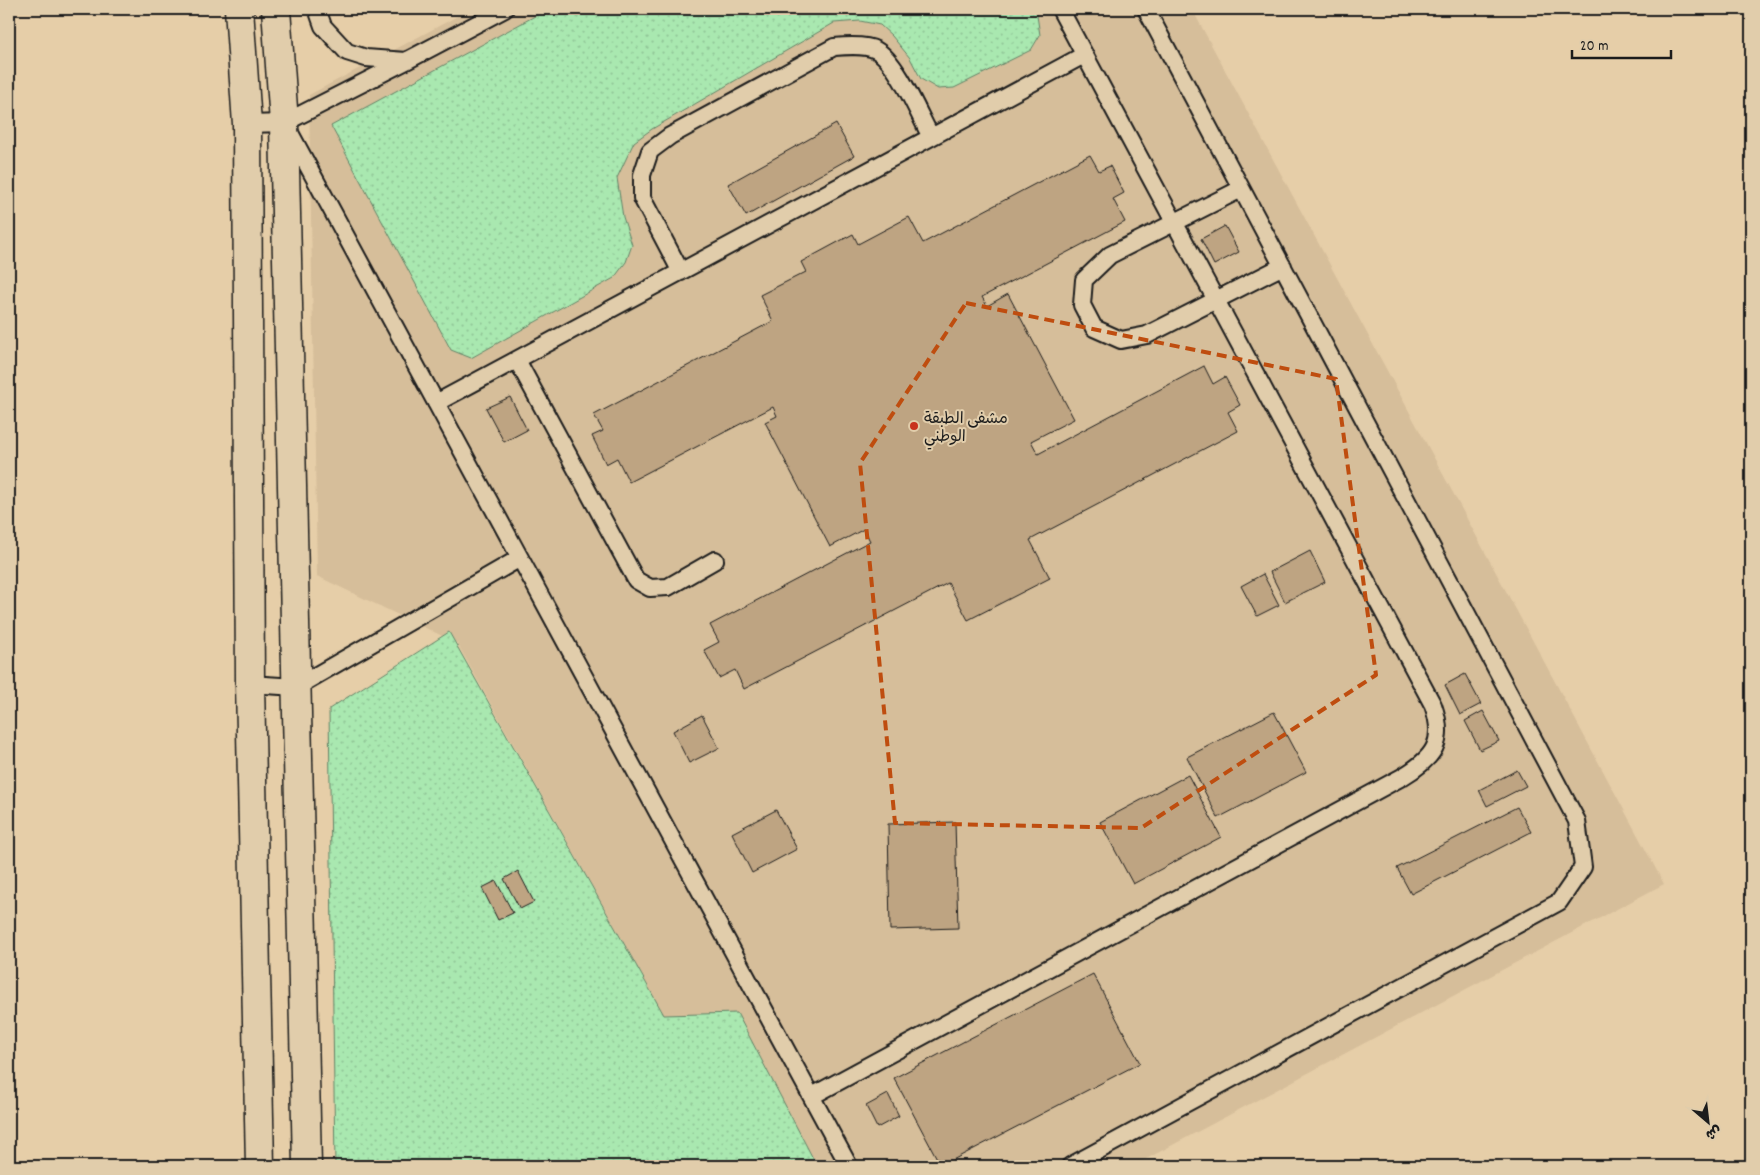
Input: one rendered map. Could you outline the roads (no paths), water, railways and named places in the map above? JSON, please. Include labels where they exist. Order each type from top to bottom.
[{"type":"main road","points":[[239,9],[247,124],[250,684],[260,1166]]},
{"type":"main road","points":[[276,9],[284,123],[307,1166]]},
{"type":"lane","points":[[317,9],[323,26],[347,52],[366,58],[406,62]]},
{"type":"lane","points":[[247,124],[284,123],[406,62],[505,9]]},
{"type":"lane","points":[[812,1096],[1422,766],[1439,738],[1438,721],[1433,705],[1060,9]]},
{"type":"lane","points":[[1070,1166],[1559,902],[1583,866],[1577,821],[1146,9]]},
{"type":"lane","points":[[681,272],[642,198],[642,175],[650,151],[670,136],[834,47],[848,45],[876,49],[892,64],[931,137]]},
{"type":"lane","points":[[436,403],[1084,55]]},
{"type":"lane","points":[[284,123],[850,1166]]},
{"type":"lane","points":[[1241,189],[1110,256],[1084,280],[1082,305],[1094,328],[1121,340],[1147,335],[1283,266]]},
{"type":"lane","points":[[517,360],[636,580],[650,588],[668,587],[715,560]]},
{"type":"lane","points":[[250,684],[296,687],[520,558]]},
{"type":"place","name":"مشفى الطبقة الوطني","points":[[914,426]]}]
